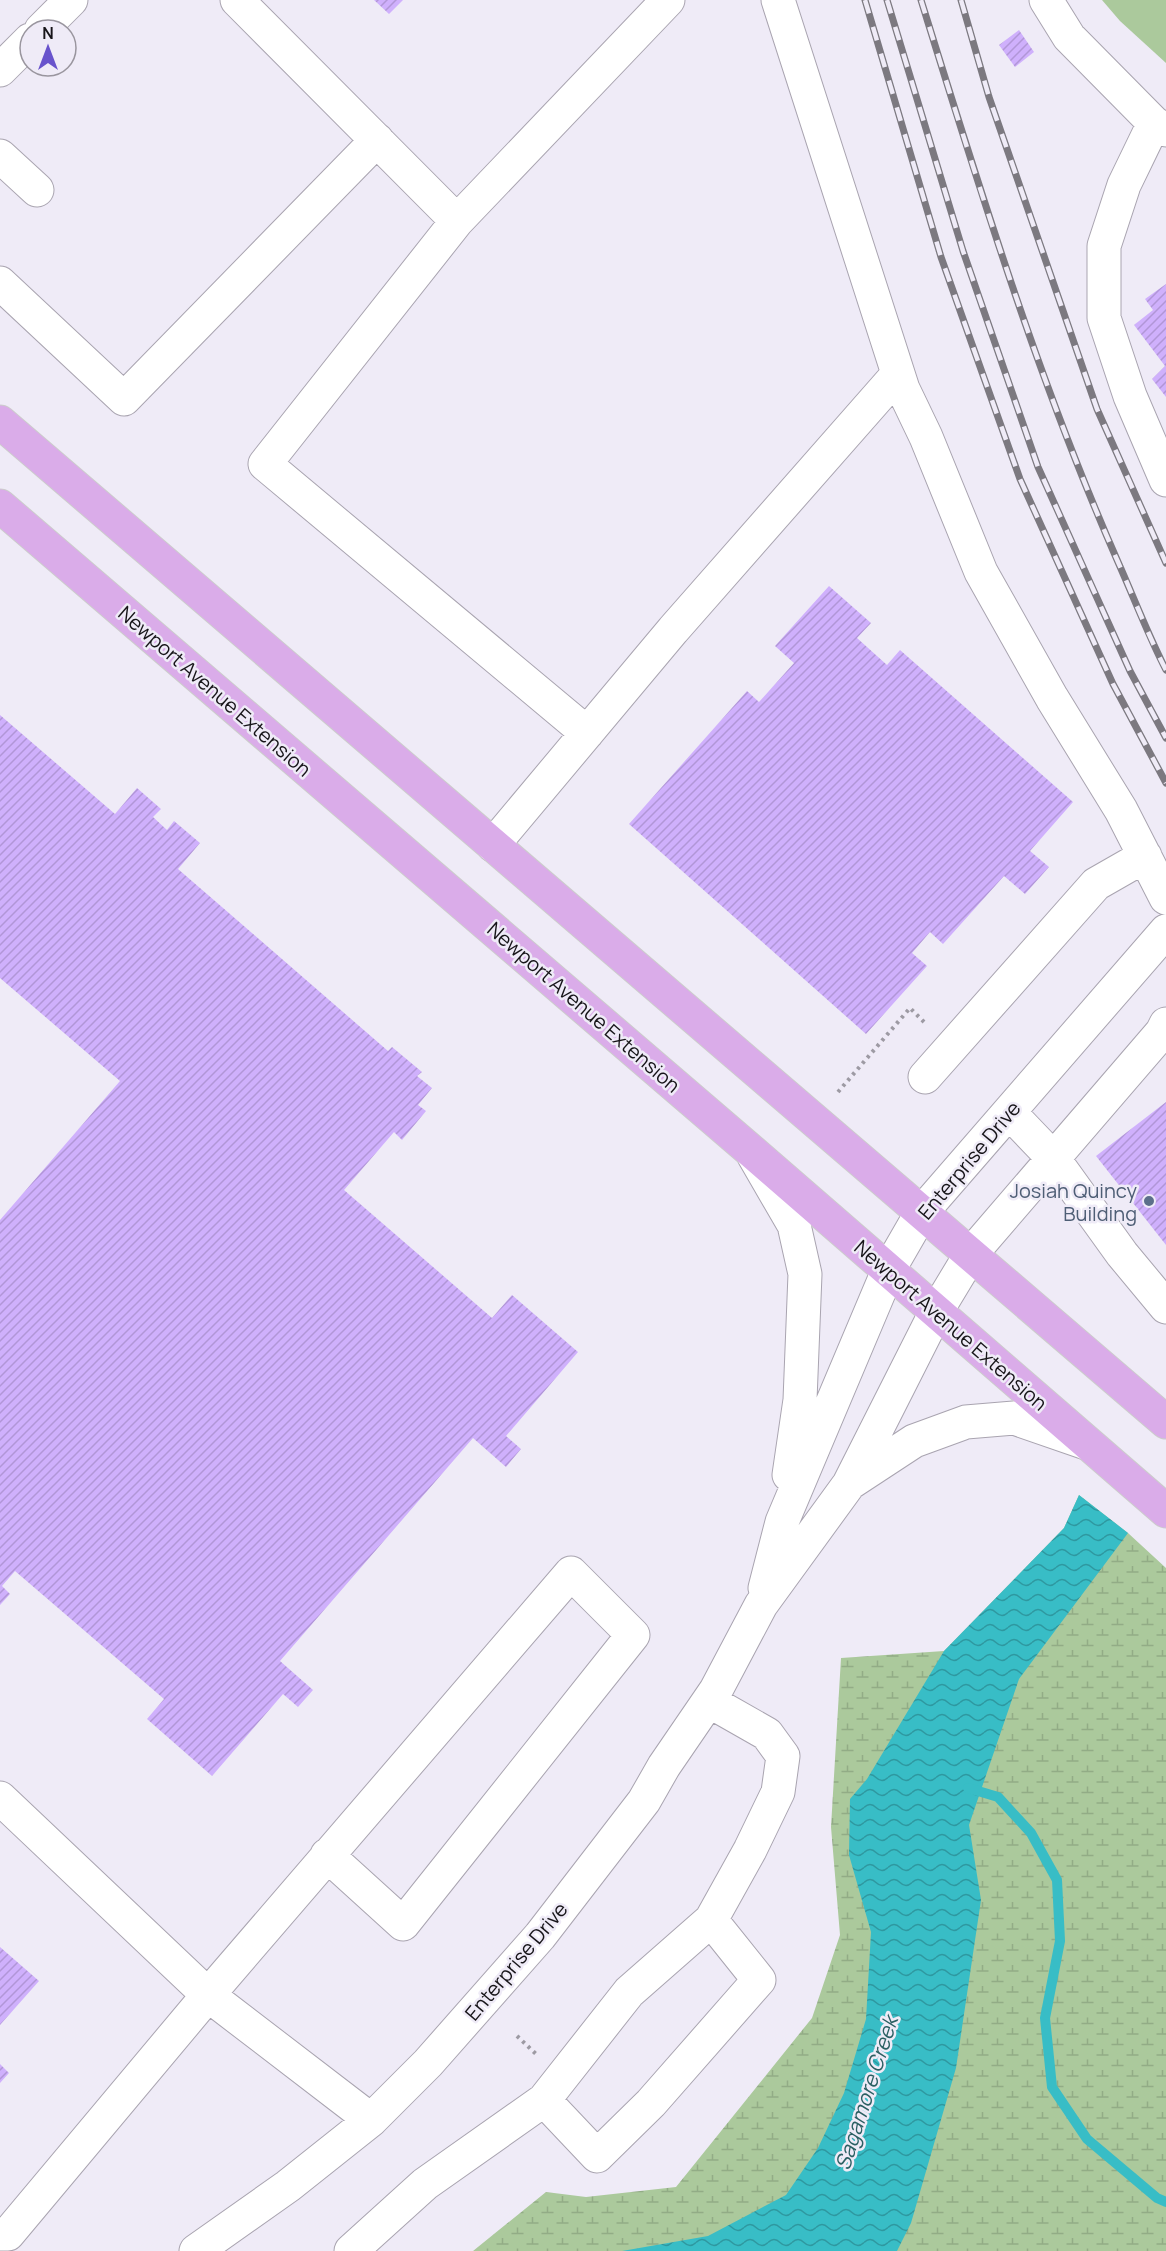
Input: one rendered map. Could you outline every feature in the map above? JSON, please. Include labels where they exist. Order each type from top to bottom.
[{"type":"main road","points":[[0,422],[1166,1422]]},
{"type":"main road","name":"Newport Avenue Extension","points":[[0,506],[750,1150],[1166,1512]]},
{"type":"street","points":[[53,18],[71,0]]},
{"type":"street","points":[[237,0],[457,221]]},
{"type":"street","points":[[586,733],[265,464],[457,221],[668,0]]},
{"type":"street","points":[[778,0],[898,374],[981,572],[1052,698],[1121,810],[1166,898]]},
{"type":"street","points":[[1046,0],[1069,37],[1160,126],[1124,185],[1104,246],[1104,318],[1130,396],[1166,480]]},
{"type":"street","points":[[0,70],[18,52]]},
{"type":"street","points":[[0,283],[124,399],[376,140]]},
{"type":"street","points":[[0,156],[37,190]]},
{"type":"street","points":[[493,845],[673,630],[898,374]]},
{"type":"street","points":[[925,1077],[1096,884],[1145,856]]},
{"type":"street","name":"Enterprise Drive","points":[[782,1522],[888,1271],[922,1212],[1166,931]]},
{"type":"street","name":"Enterprise Drive","points":[[208,2248],[371,2120],[428,2063],[540,1936],[644,1801],[664,1766],[709,1701],[761,1605],[849,1484],[936,1312],[971,1254],[1162,1032],[1166,1024]]},
{"type":"street","points":[[1009,1112],[1053,1158],[1122,1254],[1166,1307]]},
{"type":"street","name":"Enterprise Drive","points":[[750,1150],[794,1225],[805,1274],[800,1400],[782,1522],[761,1605]]},
{"type":"street","name":"Enterprise Drive","points":[[849,1484],[914,1441],[966,1422],[1014,1418],[1086,1443]]},
{"type":"street","points":[[0,2234],[8,2234],[208,1995],[327,1856],[571,1573],[633,1635],[403,1924],[327,1856]]},
{"type":"street","points":[[351,2251],[425,2184],[544,2100],[629,1992],[711,1920],[750,1851],[778,1792],[783,1756],[767,1734],[709,1701]]},
{"type":"street","points":[[0,1798],[208,1995],[371,2120]]},
{"type":"street","points":[[544,2100],[597,2156],[651,2103],[759,1980],[711,1920]]},
{"type":"path","points":[[837,1094],[910,1008]]},
{"type":"green space","points":[[1102,0],[1166,0],[1166,63],[1120,21]]},
{"type":"green space","points":[[1079,1495],[1128,1533],[1166,1568],[1166,2251],[473,2251],[546,2192],[586,2197],[676,2187],[812,2018],[840,1935],[831,1827],[841,1658],[944,1651],[1064,1528]]},
{"type":"water","points":[[1079,1495],[1128,1533],[1019,1679],[969,1825],[981,1900],[956,2068],[911,2223],[897,2251],[622,2251],[708,2236],[786,2195],[818,2148],[844,2093],[866,2019],[871,1932],[849,1855],[850,1799],[867,1779],[944,1651],[1064,1528]]},
{"type":"building","points":[[374,0],[403,0],[389,14]]},
{"type":"building","points":[[1019,30],[1034,52],[1015,67],[999,45]]},
{"type":"building","points":[[1166,284],[1166,397],[1152,379],[1165,366],[1134,325],[1153,310],[1145,299]]},
{"type":"building","points":[[829,586],[871,623],[857,638],[887,665],[900,650],[1073,802],[1030,851],[1049,867],[1025,894],[1004,876],[943,944],[930,932],[912,953],[927,966],[866,1034],[629,824],[747,691],[759,702],[794,663],[775,646]]},
{"type":"building","points":[[0,715],[115,814],[137,788],[161,809],[153,817],[167,830],[174,821],[200,843],[178,869],[388,1051],[392,1047],[422,1072],[417,1076],[432,1088],[418,1105],[426,1111],[402,1140],[394,1132],[344,1190],[492,1318],[512,1295],[578,1352],[506,1436],[521,1449],[506,1467],[473,1438],[280,1661],[313,1690],[298,1707],[283,1694],[212,1776],[147,1719],[164,1699],[15,1571],[2,1586],[10,1594],[0,1605],[0,1220],[120,1081],[0,978]]},
{"type":"building","name":"Josiah Quincy Building","points":[[1166,1102],[1166,1245],[1096,1156]]},
{"type":"building","points":[[0,1947],[39,1981],[0,2025]]},
{"type":"building","points":[[0,2064],[9,2073],[0,2083]]},
{"type":"waterway","name":"Sagamore Creek","points":[[968,1788],[998,1797],[1031,1833],[1057,1880],[1060,1941],[1045,2018],[1052,2087],[1087,2139],[1157,2198],[1166,2202]]},
{"type":"railway","points":[[865,0],[941,257],[1020,479],[1113,684],[1166,783]]},
{"type":"railway","points":[[887,0],[963,251],[1038,467],[1130,671],[1166,738]]},
{"type":"railway","points":[[921,0],[988,213],[1036,354],[1089,493],[1166,670]]},
{"type":"railway","points":[[961,0],[989,97],[1097,409],[1166,563]]},
{"type":"place","name":"Josiah Quincy Building","points":[[1149,1201]]}]
